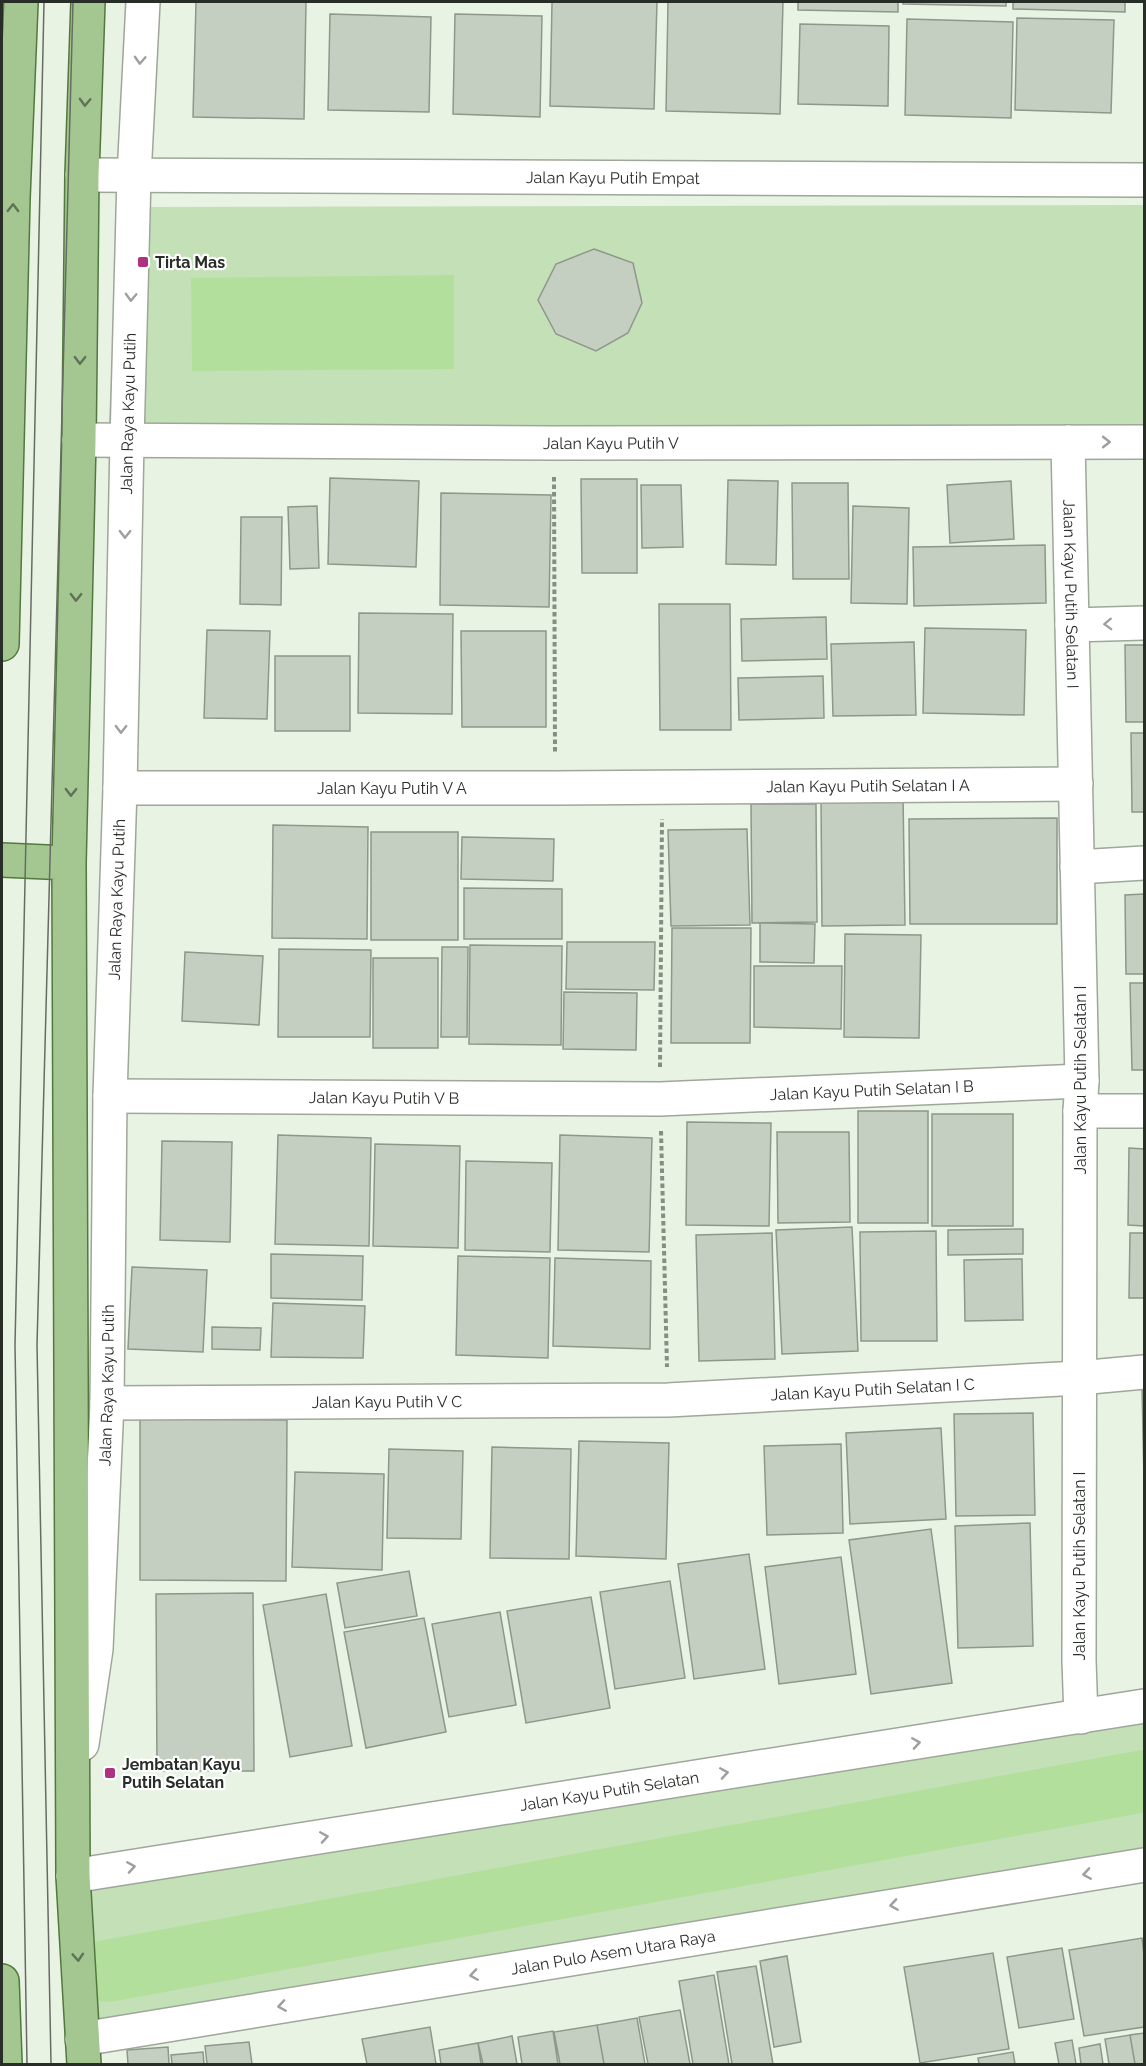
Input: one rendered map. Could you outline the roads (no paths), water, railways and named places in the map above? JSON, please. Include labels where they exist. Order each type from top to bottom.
[{"type":"main road","points":[[2,644],[13,198],[21,2]]},
{"type":"main road","name":"Jalan Raya Kayu Putih","points":[[83,2052],[73,1876],[69,863],[80,440],[82,175],[88,2]]},
{"type":"main road","points":[[2,860],[69,863]]},
{"type":"main road","points":[[2,1996],[4,2053]]},
{"type":"street","name":"Jalan Raya Kayu Putih","points":[[74,1796],[96,1649],[107,1402],[110,1095],[120,789],[134,176],[143,2]]},
{"type":"street","name":"Jalan Kayu Putih Empat","points":[[82,175],[1144,180]]},
{"type":"street","name":"Jalan Kayu Putih V","points":[[80,440],[554,443],[1144,442]]},
{"type":"street","name":"Jalan Kayu Putih Selatan I","points":[[1068,442],[1081,1096],[1079,1378],[1081,1717]]},
{"type":"street","points":[[1072,625],[1144,623]]},
{"type":"street","name":"Jalan Kayu Putih Selatan I A","points":[[662,787],[1076,784]]},
{"type":"street","name":"Jalan Kayu Putih V A","points":[[120,789],[662,787]]},
{"type":"street","points":[[1077,867],[1144,863]]},
{"type":"street","name":"Jalan Kayu Putih V B","points":[[110,1095],[660,1100]]},
{"type":"street","name":"Jalan Kayu Putih Selatan I B","points":[[660,1100],[1081,1096],[1144,1111]]},
{"type":"street","name":"Jalan Kayu Putih Selatan I C","points":[[668,1400],[1079,1378],[1144,1372]]},
{"type":"street","name":"Jalan Kayu Putih V C","points":[[107,1402],[668,1400]]},
{"type":"street","name":"Jalan Kayu Putih Selatan","points":[[73,1876],[1144,1706]]},
{"type":"street","name":"Jalan Pulo Asem Utara Raya","points":[[83,2052],[1144,1865]]},
{"type":"waterway","points":[[107,1971],[1144,1781]]},
{"type":"tram line","points":[[27,2064],[15,1345],[44,2]]},
{"type":"tram line","points":[[51,2064],[37,1345],[73,2]]},
{"type":"place","name":"Tirta Mas","points":[[143,262]]},
{"type":"place","name":"Jembatan Kayu Putih Selatan","points":[[110,1773]]}]
